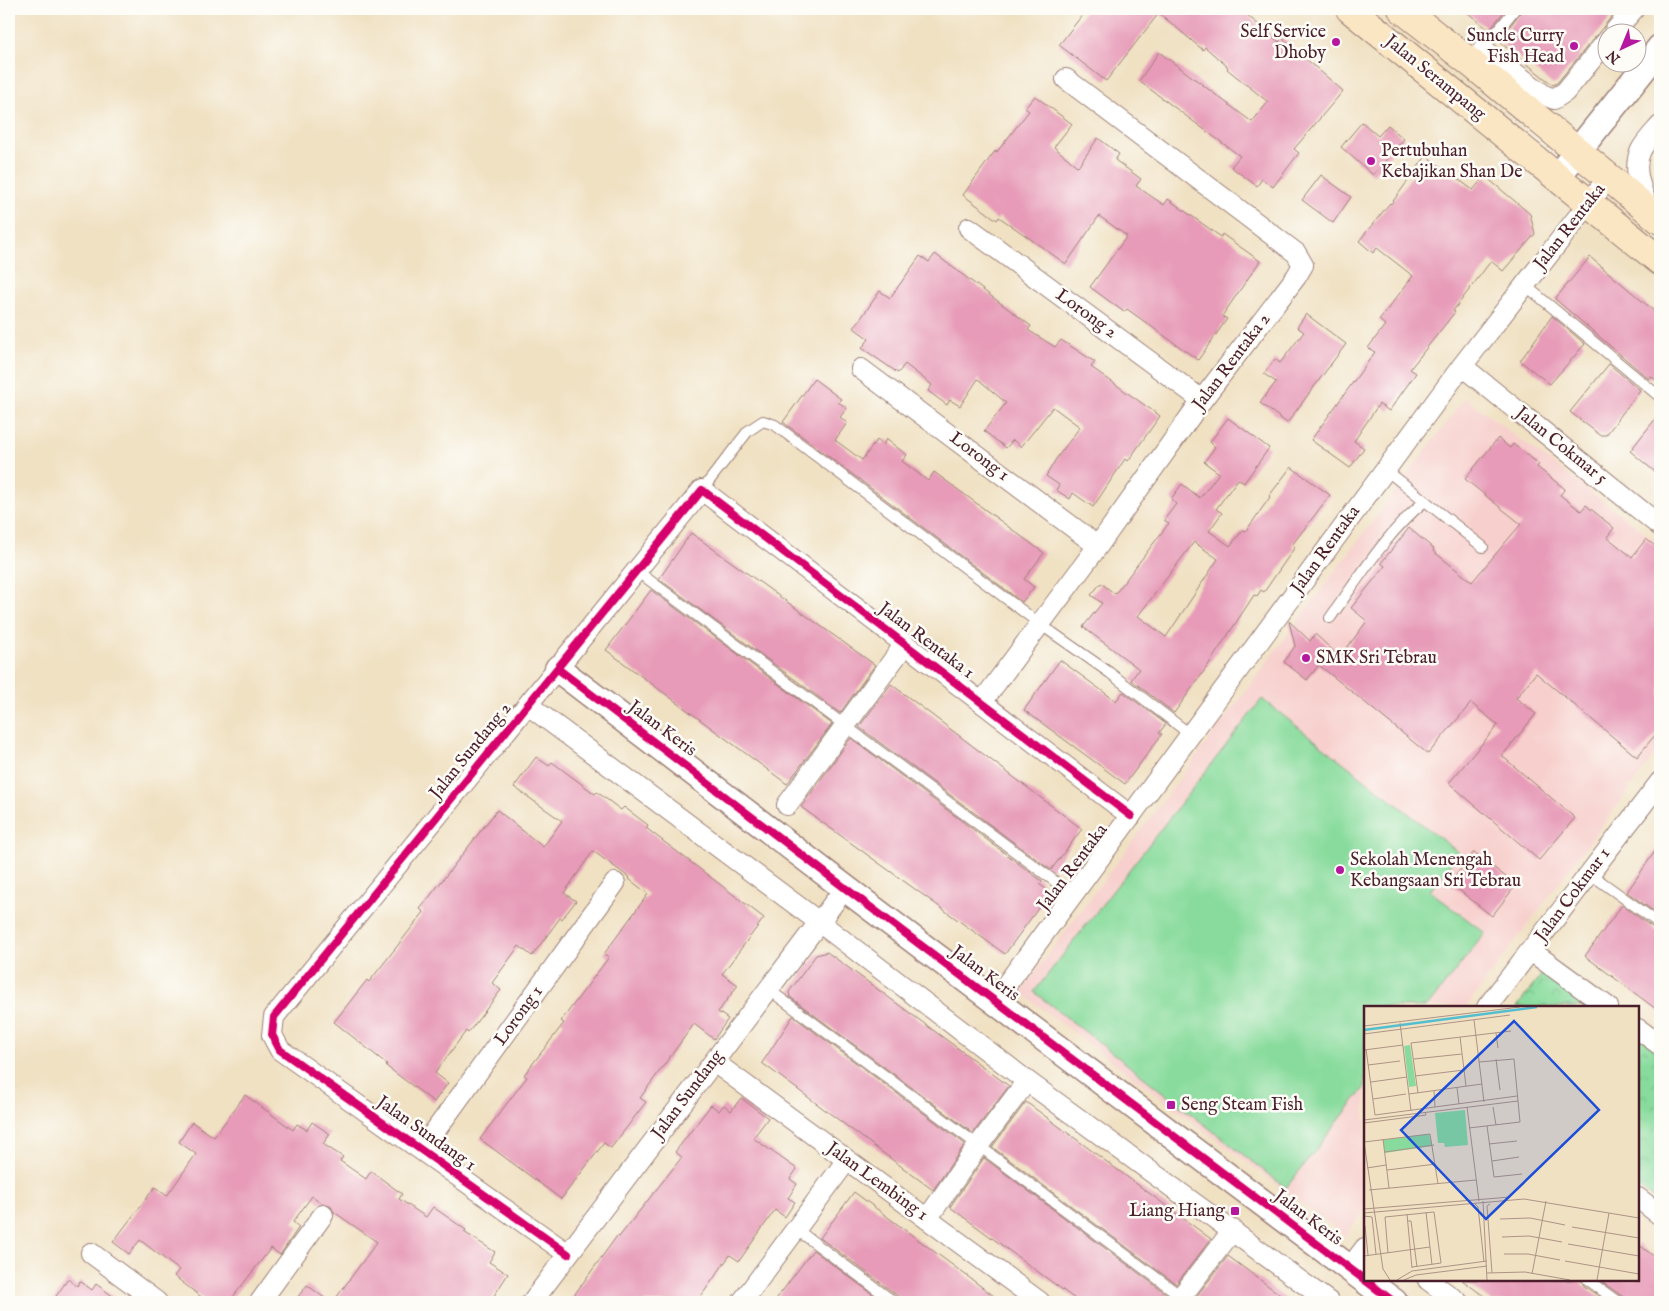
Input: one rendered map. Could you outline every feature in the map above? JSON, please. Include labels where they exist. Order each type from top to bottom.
[{"type":"main road","name":"Jalan Serampang","points":[[1350,9],[1660,261]]},
{"type":"main road","name":"Jalan Serampang","points":[[1402,9],[1655,215]]},
{"type":"street","points":[[1623,22],[1634,9]]},
{"type":"street","points":[[1557,177],[1660,48]]},
{"type":"street","points":[[1483,49],[1544,95],[1554,98],[1565,92],[1596,54]]},
{"type":"street","name":"Jalan Rentaka 2","points":[[982,702],[1303,265],[1296,253],[1066,79]]},
{"type":"street","points":[[1655,215],[1638,175],[1637,162],[1641,150],[1660,126]]},
{"type":"street","name":"Jalan Rentaka","points":[[995,1000],[1462,366],[1609,177]]},
{"type":"street","name":"Lorong 2","points":[[969,228],[1202,400]]},
{"type":"street","name":"Jalan Cokmar 5","points":[[1462,366],[1660,526]]},
{"type":"street","name":"Lorong 1","points":[[860,368],[1098,546]]},
{"type":"street","name":"Jalan Sundang 2","points":[[272,1035],[274,1017],[702,490]]},
{"type":"street","name":"Jalan Rentaka 1","points":[[702,490],[1131,816]]},
{"type":"street","points":[[787,805],[904,644]]},
{"type":"street","name":"Jalan Keris","points":[[558,668],[845,888],[1364,1280]]},
{"type":"street","points":[[528,704],[1027,1081],[1329,1302]]},
{"type":"street","name":"Jalan Cokmar 1","points":[[1488,1006],[1589,873],[1658,790]]},
{"type":"street","name":"Lorong 1","points":[[422,1149],[615,883]]},
{"type":"street","name":"Jalan Sundang","points":[[532,1302],[845,888]]},
{"type":"street","points":[[1531,951],[1607,1006]]},
{"type":"street","points":[[1639,1030],[1660,1045]]},
{"type":"street","name":"Jalan Sundang 1","points":[[272,1035],[280,1050],[568,1254]]},
{"type":"street","name":"Jalan Lembing 1","points":[[714,1062],[1040,1302]]},
{"type":"street","points":[[927,1219],[978,1146],[1027,1081]]},
{"type":"street","points":[[743,1302],[848,1160]]},
{"type":"street","points":[[1639,1199],[1660,1215]]},
{"type":"street","points":[[260,1302],[323,1215]]},
{"type":"street","points":[[1182,1300],[1233,1230]]},
{"type":"street","points":[[1349,1269],[1364,1249]]},
{"type":"street","points":[[91,1253],[157,1302]]},
{"type":"street","name":"Jalan Keris","points":[[1365,1281],[1394,1302]]},
{"type":"street","points":[[1429,1281],[1458,1302]]},
{"type":"lane","points":[[1483,49],[1515,9]]},
{"type":"lane","points":[[1525,285],[1660,396]]},
{"type":"lane","name":"Jalan Sundang 2","points":[[702,490],[748,431],[763,421],[774,425],[1040,624]]},
{"type":"lane","points":[[1386,470],[1483,547]]},
{"type":"lane","points":[[1330,618],[1381,549],[1403,522],[1425,501]]},
{"type":"lane","points":[[637,571],[1072,894]]},
{"type":"lane","points":[[1040,624],[1110,673],[1191,734]]},
{"type":"lane","points":[[1589,873],[1660,924]]},
{"type":"lane","points":[[768,989],[1182,1300]]},
{"type":"lane","points":[[796,1229],[894,1302]]},
{"type":"lane","points":[[1589,1281],[1618,1302]]},
{"type":"shaded area","name":"Sekolah Menengah Kebangsaan Sri Tebrau","points":[[1465,398],[1660,544],[1660,748],[1467,1006],[1364,1006],[1364,1210],[1345,1236],[1020,992]]},
{"type":"green space","points":[[1262,699],[1459,853],[1430,891],[1485,933],[1428,1006],[1364,1006],[1364,1088],[1286,1188],[1034,992]]},
{"type":"green space","points":[[1552,961],[1615,1006],[1518,1006]]},
{"type":"green space","points":[[1639,1024],[1660,1039],[1660,1203],[1639,1188]]},
{"type":"building","points":[[1087,9],[1240,9],[1279,42],[1282,38],[1343,91],[1294,149],[1299,153],[1273,187],[1262,179],[1257,186],[1231,167],[1240,156],[1139,81],[1159,52],[1252,122],[1268,102],[1227,69],[1228,67],[1205,47],[1203,50],[1159,13],[1106,81],[1059,45]]},
{"type":"building","points":[[1463,9],[1506,9],[1489,30]]},
{"type":"building","points":[[1522,9],[1618,9],[1607,22],[1596,22],[1596,36],[1557,83],[1553,85],[1501,43],[1503,41],[1500,39]]},
{"type":"building","points":[[1035,96],[1072,124],[1054,147],[1078,167],[1098,138],[1119,154],[1115,160],[1141,179],[1136,186],[1164,205],[1168,199],[1221,237],[1222,234],[1260,261],[1222,316],[1227,319],[1198,360],[1127,309],[1124,312],[1090,287],[1127,236],[1099,216],[1066,264],[999,217],[997,220],[963,195],[995,151],[996,153],[1029,111],[1025,108]]},
{"type":"building","name":"Pertubuhan Kebajikan Shan De","points":[[1362,122],[1378,136],[1388,125],[1404,139],[1373,175],[1341,147]]},
{"type":"building","points":[[1426,156],[1473,190],[1485,176],[1530,214],[1535,234],[1503,271],[1491,261],[1453,311],[1455,312],[1410,369],[1416,373],[1389,411],[1379,404],[1354,441],[1364,448],[1350,468],[1311,440],[1375,352],[1368,348],[1385,325],[1379,320],[1413,276],[1377,248],[1373,253],[1359,241],[1391,204]]},
{"type":"building","points":[[1321,175],[1351,197],[1333,223],[1302,200]]},
{"type":"building","points":[[935,254],[1031,326],[1028,330],[1055,347],[1061,340],[1095,362],[1091,367],[1160,416],[1128,461],[1125,459],[1093,507],[1073,493],[1070,499],[1056,490],[1059,485],[1046,476],[1080,427],[1053,407],[1021,447],[1013,440],[1006,448],[984,431],[1006,403],[978,379],[960,406],[950,400],[947,405],[928,391],[932,385],[905,364],[898,373],[862,348],[869,339],[854,328],[880,291],[890,298],[920,256],[929,262]]},
{"type":"building","points":[[1590,257],[1660,316],[1660,384],[1651,376],[1649,379],[1555,299]]},
{"type":"building","points":[[1306,314],[1346,344],[1287,423],[1260,403],[1276,382],[1264,374],[1275,359],[1280,363],[1304,332],[1297,327]]},
{"type":"building","points":[[1552,316],[1585,344],[1550,384],[1520,361]]},
{"type":"building","points":[[1609,364],[1640,390],[1606,435],[1600,435],[1570,412]]},
{"type":"building","points":[[814,379],[841,399],[838,402],[847,408],[840,417],[847,423],[835,440],[862,460],[877,440],[883,445],[886,439],[907,455],[902,461],[928,481],[934,472],[1044,553],[1024,579],[1034,587],[1022,602],[783,422]]},
{"type":"building","points":[[1660,413],[1660,476],[1630,451]]},
{"type":"building","points":[[1228,418],[1269,448],[1244,483],[1238,479],[1216,509],[1222,513],[1209,531],[1230,546],[1243,530],[1246,531],[1291,467],[1330,495],[1292,545],[1295,547],[1264,592],[1261,590],[1257,596],[1254,595],[1207,667],[1174,713],[1131,680],[1139,669],[1083,627],[1102,603],[1091,595],[1101,583],[1115,594],[1169,523],[1164,520],[1176,504],[1171,499],[1182,484],[1200,498],[1219,473],[1204,462],[1215,447],[1210,442]],"holes":[[[1194,542],[1218,559],[1166,637],[1138,616]]]},
{"type":"building","points":[[1498,438],[1510,448],[1513,444],[1539,464],[1537,467],[1565,489],[1560,495],[1581,511],[1586,505],[1614,528],[1607,537],[1632,557],[1646,539],[1660,550],[1660,729],[1637,757],[1536,673],[1516,698],[1536,714],[1502,756],[1575,818],[1539,860],[1449,783],[1498,725],[1471,703],[1428,754],[1319,665],[1307,680],[1284,662],[1295,646],[1289,621],[1310,641],[1315,634],[1340,657],[1367,621],[1351,608],[1385,566],[1381,563],[1409,528],[1434,549],[1433,551],[1472,582],[1521,524],[1465,479]]},
{"type":"building","points":[[691,533],[875,665],[840,713],[659,579]]},
{"type":"building","points":[[651,590],[832,724],[787,784],[606,650]]},
{"type":"building","points":[[1060,660],[1116,701],[1123,692],[1166,724],[1159,733],[1162,734],[1125,784],[1024,710]]},
{"type":"building","points":[[891,684],[1082,829],[1051,870],[859,727]]},
{"type":"building","points":[[851,738],[1042,881],[1039,884],[1050,892],[1005,954],[801,807]]},
{"type":"building","points":[[536,757],[549,766],[552,762],[595,794],[597,792],[621,810],[624,807],[648,825],[646,828],[764,918],[722,974],[738,985],[718,1012],[728,1019],[714,1039],[694,1024],[640,1098],[646,1102],[611,1148],[604,1143],[561,1199],[480,1139],[527,1077],[524,1075],[564,1023],[561,1021],[609,957],[604,954],[648,894],[630,878],[593,851],[564,893],[576,901],[562,919],[560,918],[532,956],[519,946],[492,983],[501,990],[468,1033],[466,1031],[435,1073],[448,1083],[434,1102],[386,1066],[387,1064],[334,1022],[367,980],[369,982],[424,912],[420,909],[497,810],[543,847],[562,821],[514,787]]},
{"type":"building","points":[[1660,844],[1660,916],[1627,892]]},
{"type":"building","points":[[1474,852],[1516,885],[1492,916],[1450,883]]},
{"type":"building","points":[[1622,905],[1660,931],[1660,1012],[1585,956]]},
{"type":"building","points":[[827,952],[1009,1086],[973,1133],[790,997],[789,992],[816,955]]},
{"type":"building","points":[[793,1016],[965,1144],[933,1190],[762,1063]]},
{"type":"building","points":[[245,1095],[293,1130],[297,1124],[307,1130],[312,1122],[330,1134],[323,1144],[343,1157],[340,1161],[366,1179],[371,1171],[402,1194],[399,1199],[426,1217],[433,1207],[466,1230],[464,1232],[495,1252],[489,1262],[508,1274],[490,1302],[333,1302],[377,1242],[334,1212],[330,1205],[322,1203],[312,1196],[293,1222],[299,1227],[280,1255],[271,1248],[229,1302],[208,1302],[174,1276],[179,1270],[140,1240],[129,1254],[113,1242],[155,1187],[167,1196],[196,1154],[179,1142],[192,1122],[214,1137]]},
{"type":"building","points":[[741,1098],[768,1118],[753,1138],[797,1169],[790,1179],[797,1184],[788,1198],[795,1202],[785,1217],[775,1210],[739,1261],[730,1255],[697,1302],[569,1302],[617,1236],[619,1237],[682,1157],[675,1152],[711,1105],[719,1111],[724,1105],[731,1111]]},
{"type":"building","points":[[1026,1102],[1211,1239],[1176,1284],[992,1147]]},
{"type":"building","points":[[984,1158],[1168,1295],[1165,1302],[1079,1302],[950,1207]]},
{"type":"building","points":[[854,1192],[1002,1302],[901,1302],[898,1296],[820,1238]]},
{"type":"building","points":[[1639,1245],[1660,1261],[1660,1302],[1625,1302],[1622,1296],[1600,1281],[1639,1281]]},
{"type":"building","points":[[813,1250],[883,1302],[774,1302]]},
{"type":"building","points":[[1228,1256],[1290,1302],[1201,1302],[1195,1298]]},
{"type":"building","points":[[68,1279],[77,1286],[80,1281],[92,1290],[96,1284],[121,1302],[52,1302]]},
{"type":"building","points":[[1463,1281],[1582,1281],[1584,1286],[1607,1302],[1492,1302]]},
{"type":"building","points":[[307,1285],[330,1302],[294,1302]]},
{"type":"cycle path","points":[[568,1254],[280,1050],[272,1035],[274,1017],[702,490],[1131,816]]},
{"type":"cycle path","points":[[558,669],[1364,1279]]},
{"type":"cycle path","points":[[1366,1281],[1394,1302]]},
{"type":"place","name":"Self Service Dhoby","points":[[1336,42]]},
{"type":"place","name":"Suncle Curry Fish Head","points":[[1574,46]]},
{"type":"place","name":"Pertubuhan Kebajikan Shan De","points":[[1371,161]]},
{"type":"place","name":"SMK Sri Tebrau","points":[[1306,658]]},
{"type":"place","name":"Sekolah Menengah Kebangsaan Sri Tebrau","points":[[1340,870]]},
{"type":"place","name":"Seng Steam Fish","points":[[1171,1105]]},
{"type":"place","name":"Liang Hiang","points":[[1235,1211]]}]
